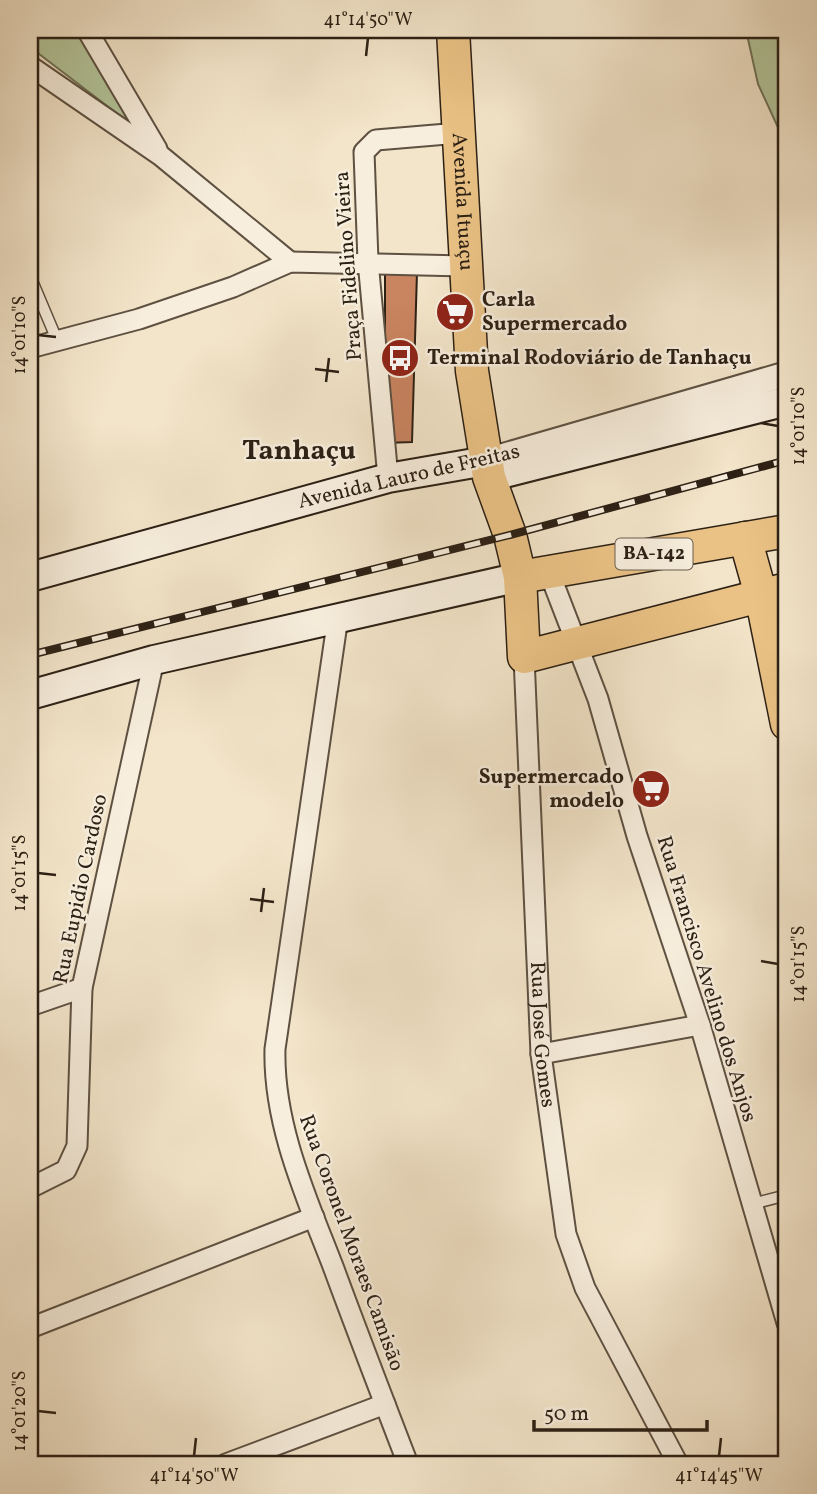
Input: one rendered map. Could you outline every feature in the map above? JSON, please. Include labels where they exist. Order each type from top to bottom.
[{"type":"main road","name":"Avenida Ituaçu","points":[[453,30],[472,372],[488,469],[510,534],[535,575]]},
{"type":"main road","name":"Avenida Lauro de Freitas","points":[[30,578],[388,478],[488,469],[787,401]]},
{"type":"main road","name":"BA-142","points":[[535,575],[787,531]]},
{"type":"main road","points":[[745,538],[774,592],[787,724]]},
{"type":"main road","points":[[30,695],[154,660],[535,575]]},
{"type":"main road","name":"Rua José Gomes","points":[[524,657],[535,575]]},
{"type":"main road","points":[[524,657],[774,592]]},
{"type":"street","points":[[87,30],[161,156]]},
{"type":"street","points":[[30,66],[161,156],[290,262]]},
{"type":"street","name":"Praça Fidelino Vieira","points":[[388,478],[368,261],[364,152],[367,146],[376,141],[459,133]]},
{"type":"street","points":[[30,348],[139,319],[233,288],[290,262],[354,264],[368,261],[465,266]]},
{"type":"street","name":"Avenida Lauro de Freitas","points":[[488,469],[787,374]]},
{"type":"street","name":"Rua Francisco Avelino dos Anjos","points":[[535,575],[576,643],[597,699],[638,836],[700,1025],[787,1323]]},
{"type":"street","name":"Rua Coronel Moraes Camisão","points":[[338,617],[275,1061],[278,1109],[314,1217],[408,1464]]},
{"type":"street","name":"Rua José Gomes","points":[[524,657],[541,1054],[566,1234],[585,1288],[678,1464]]},
{"type":"street","name":"Rua Eupidio Cardoso","points":[[30,1188],[66,1170],[77,1146],[82,988],[154,660]]},
{"type":"street","points":[[30,1006],[82,988]]},
{"type":"street","points":[[541,1054],[700,1025]]},
{"type":"street","points":[[30,1328],[314,1217]]},
{"type":"street","points":[[226,1464],[385,1404]]},
{"type":"lane","points":[[30,276],[57,340]]},
{"type":"lane","points":[[751,1204],[787,1195]]},
{"type":"green space","points":[[30,30],[78,30],[132,125],[30,47]]},
{"type":"green space","points":[[746,30],[787,30],[787,147],[758,84]]},
{"type":"building","name":"Terminal Rodoviário de Tanhaçu","points":[[417,272],[412,442],[385,443],[385,273]]},
{"type":"railway","points":[[30,655],[510,535],[787,460]]},
{"type":"place","name":"Carla Supermercado","points":[[455,312]]},
{"type":"place","name":"Terminal Rodoviário de Tanhaçu","points":[[400,358]]},
{"type":"place","name":"Supermercado modelo","points":[[651,789]]},
{"type":"district","name":"Tanhaçu","points":[[299,451]]}]
